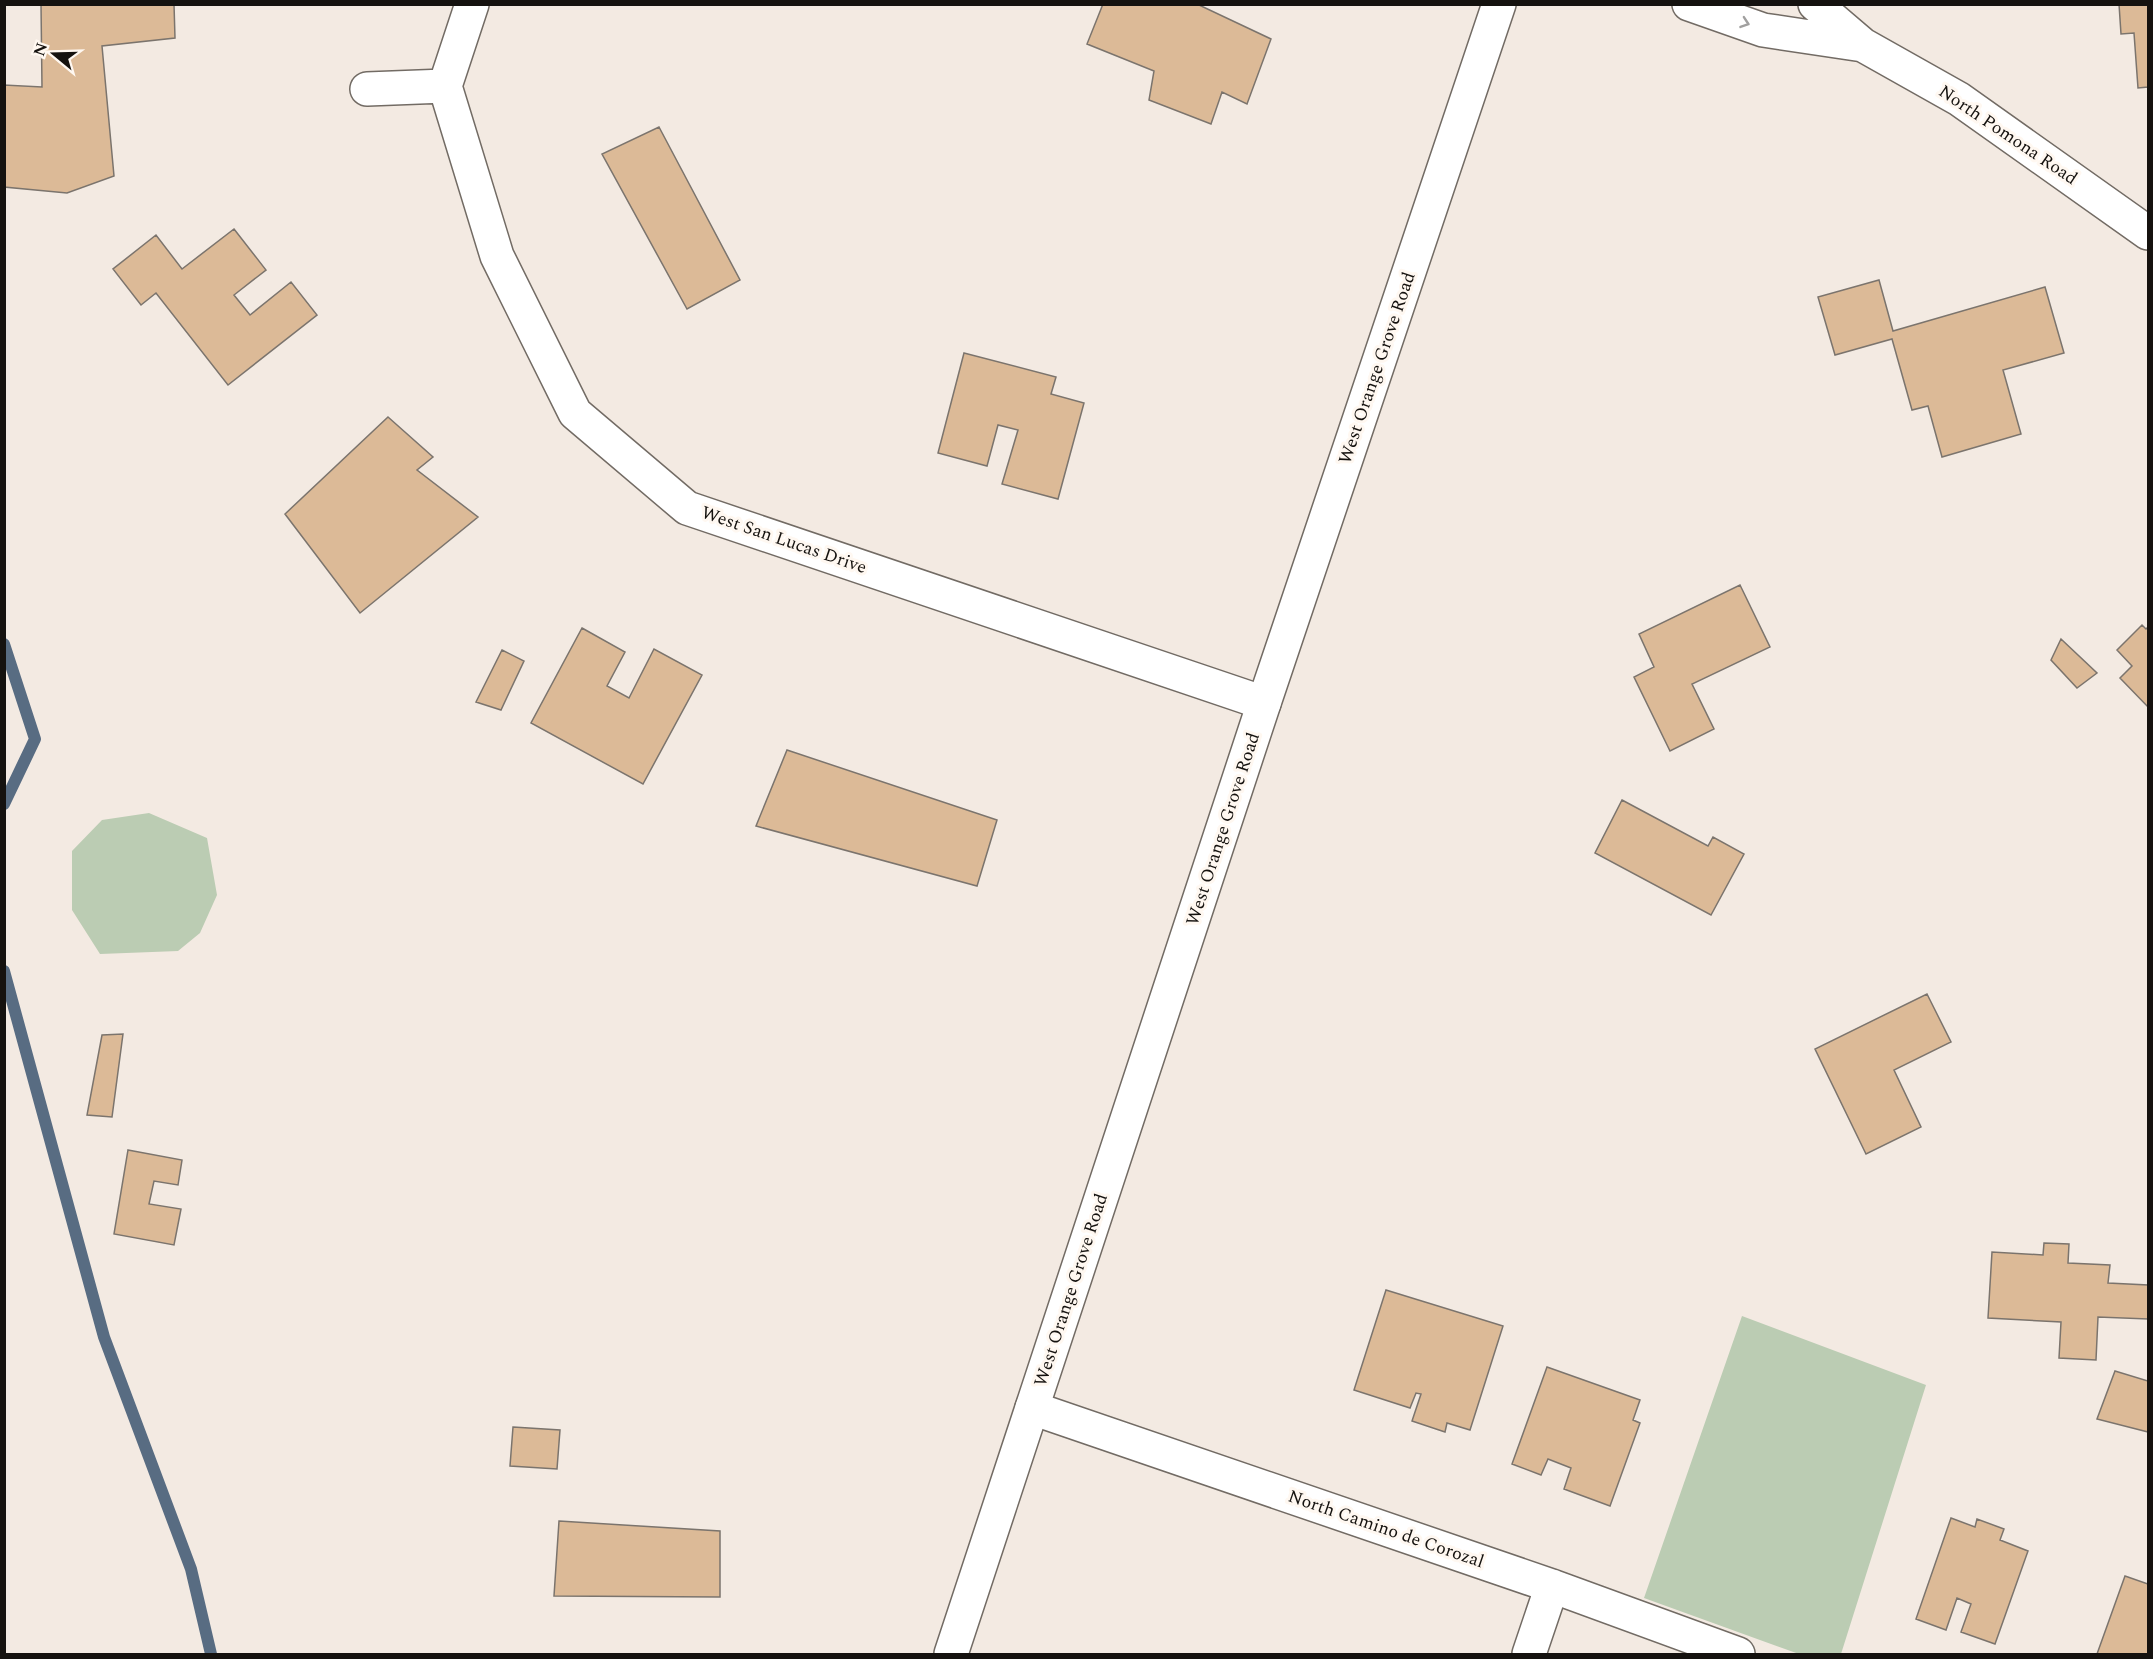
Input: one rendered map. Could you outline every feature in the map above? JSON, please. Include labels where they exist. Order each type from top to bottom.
[{"type":"street","points":[[367,89],[445,86],[472,4]]},
{"type":"street","name":"West Orange Grove Road","points":[[951,1654],[1264,703],[1499,4]]},
{"type":"street","name":"North Pomona Road","points":[[1689,4],[1763,30],[1863,45]]},
{"type":"street","name":"North Pomona Road","points":[[1815,4],[1863,45],[1959,99],[2148,232]]},
{"type":"street","name":"West San Lucas Drive","points":[[445,86],[497,256],[575,413],[687,508],[1264,703]]},
{"type":"street","name":"North Camino de Corozal","points":[[1032,1408],[1552,1586],[1738,1654]]},
{"type":"street","points":[[1529,1654],[1552,1586]]},
{"type":"green space","points":[[149,813],[207,838],[217,895],[200,933],[178,951],[100,954],[72,910],[72,851],[102,820]]},
{"type":"green space","points":[[1742,1316],[1926,1385],[1841,1654],[1799,1654],[1644,1598]]},
{"type":"building","points":[[41,4],[174,4],[175,38],[102,46],[114,176],[67,193],[4,187],[4,85],[42,87]]},
{"type":"building","points":[[1103,4],[1197,4],[1271,39],[1247,104],[1222,92],[1211,124],[1149,100],[1154,71],[1087,44]]},
{"type":"building","points":[[2119,4],[2148,4],[2148,87],[2138,88],[2134,33],[2121,34]]},
{"type":"building","points":[[659,127],[740,280],[687,309],[602,154]]},
{"type":"building","points":[[234,229],[266,270],[234,295],[250,315],[291,282],[317,315],[228,385],[156,293],[141,305],[113,269],[156,235],[182,269]]},
{"type":"building","points":[[1879,280],[1893,331],[2045,287],[2064,353],[2003,370],[2021,434],[1942,457],[1928,406],[1912,410],[1892,339],[1835,355],[1818,297]]},
{"type":"building","points":[[964,353],[1056,377],[1051,394],[1084,403],[1058,499],[1002,484],[1018,430],[998,425],[987,466],[938,453]]},
{"type":"building","points":[[388,417],[433,457],[417,470],[478,517],[360,613],[285,514]]},
{"type":"building","points":[[1740,585],[1770,647],[1692,684],[1714,729],[1670,751],[1634,677],[1654,667],[1639,634]]},
{"type":"building","points":[[2142,625],[2146,629],[2148,627],[2148,707],[2120,678],[2132,666],[2117,650]]},
{"type":"building","points":[[582,628],[625,652],[607,686],[629,698],[654,649],[702,675],[643,784],[531,723]]},
{"type":"building","points":[[2061,639],[2097,673],[2077,688],[2051,660]]},
{"type":"building","points":[[502,650],[524,661],[501,710],[476,702]]},
{"type":"building","points":[[787,750],[997,820],[977,886],[756,826]]},
{"type":"building","points":[[1622,800],[1708,846],[1713,837],[1744,854],[1711,915],[1595,853]]},
{"type":"building","points":[[1927,994],[1951,1042],[1894,1070],[1921,1127],[1866,1154],[1815,1049]]},
{"type":"building","points":[[123,1034],[112,1117],[87,1115],[102,1035]]},
{"type":"building","points":[[128,1150],[182,1160],[178,1185],[154,1181],[149,1204],[181,1209],[174,1245],[114,1234]]},
{"type":"building","points":[[2044,1243],[2069,1244],[2068,1263],[2110,1265],[2108,1283],[2148,1285],[2148,1319],[2098,1317],[2096,1360],[2059,1358],[2061,1322],[1988,1318],[1992,1252],[2043,1255]]},
{"type":"building","points":[[1386,1290],[1503,1326],[1470,1430],[1447,1423],[1445,1432],[1412,1421],[1421,1394],[1416,1393],[1410,1408],[1354,1390]]},
{"type":"building","points":[[1547,1367],[1640,1400],[1633,1420],[1640,1423],[1610,1506],[1564,1489],[1571,1468],[1548,1459],[1541,1475],[1512,1464]]},
{"type":"building","points":[[2115,1371],[2148,1381],[2148,1432],[2097,1419]]},
{"type":"building","points":[[513,1427],[560,1430],[557,1469],[510,1466]]},
{"type":"building","points":[[1951,1518],[1975,1527],[1977,1519],[2004,1529],[2000,1540],[2028,1551],[1995,1644],[1961,1632],[1971,1604],[1957,1598],[1946,1630],[1916,1619]]},
{"type":"building","points":[[559,1521],[720,1531],[720,1597],[554,1596]]},
{"type":"building","points":[[2125,1576],[2148,1584],[2148,1654],[2097,1654]]},
{"type":"waterway","points":[[4,644],[35,739],[4,804]]},
{"type":"waterway","points":[[4,971],[104,1337],[191,1569],[211,1654]]}]
